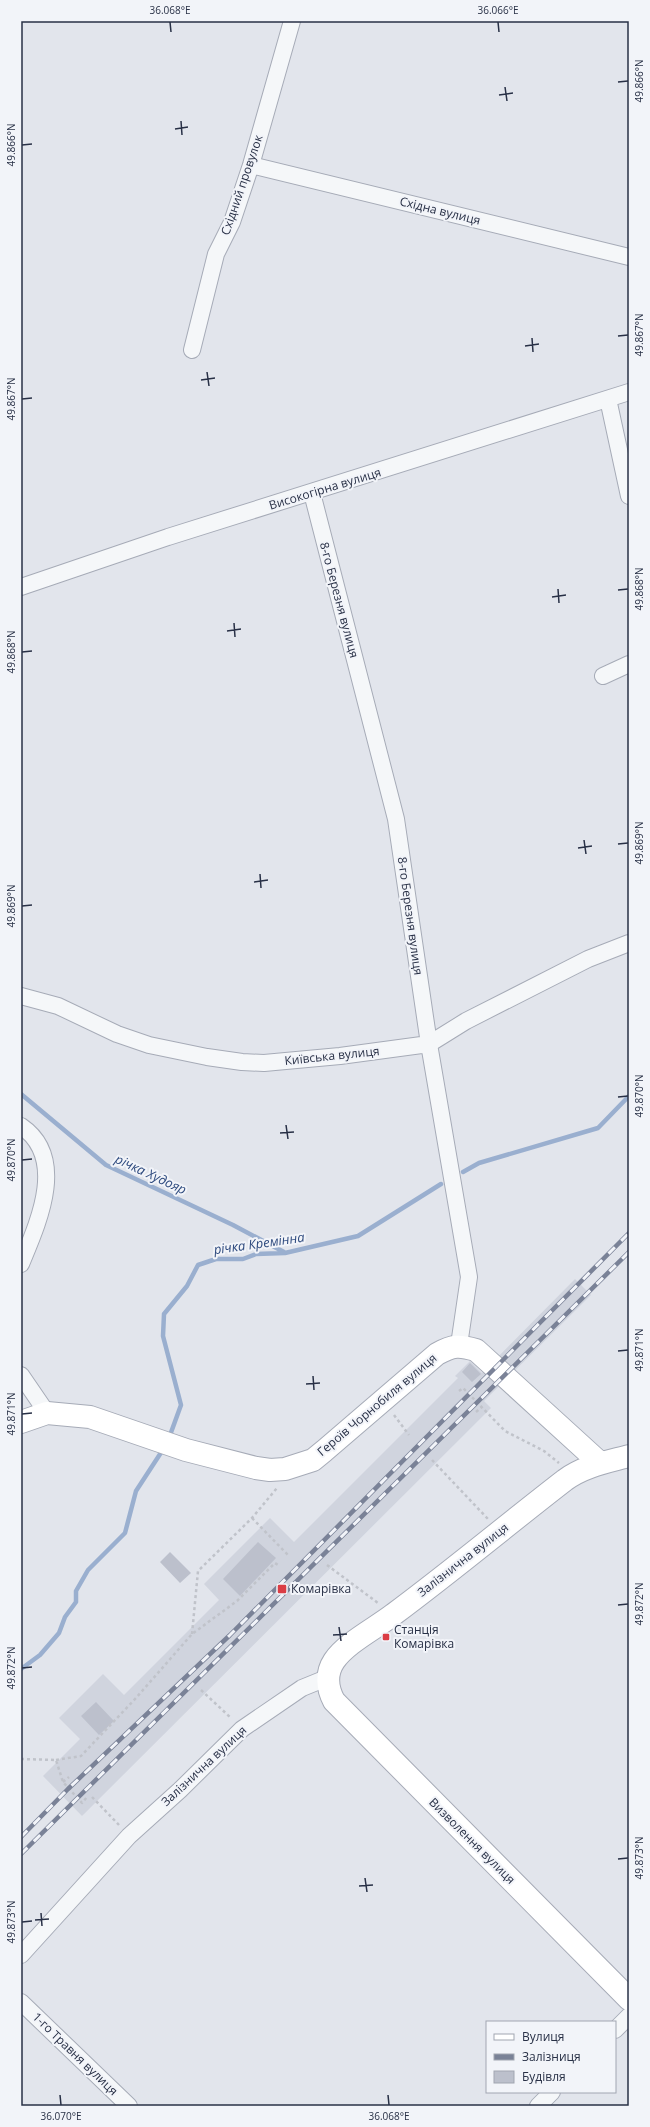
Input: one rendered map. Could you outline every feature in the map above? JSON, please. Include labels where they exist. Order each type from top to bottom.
[{"type":"street","name":"Східний провулок","points":[[192,350],[216,254],[232,222],[251,165],[292,21]]},
{"type":"street","name":"Східна вулиця","points":[[251,165],[629,257]]},
{"type":"street","name":"Високогірна вулиця","points":[[21,587],[168,537],[312,493],[629,392]]},
{"type":"street","points":[[608,399],[629,496]]},
{"type":"street","name":"8-го Березня вулиця","points":[[312,493],[396,819],[429,1044],[469,1277],[459,1345]]},
{"type":"street","points":[[603,676],[629,664]]},
{"type":"street","name":"Київська вулиця","points":[[21,996],[58,1006],[117,1034],[149,1045],[207,1057],[242,1062],[264,1063],[340,1056],[429,1044],[466,1021],[588,959],[629,943]]},
{"type":"street","points":[[21,1126],[29,1131],[39,1148],[47,1176],[46,1195],[38,1224],[21,1264]]},
{"type":"street","points":[[459,1345],[476,1350],[600,1463]]},
{"type":"street","name":"Героїв Чорнобиля вулиця","points":[[21,1422],[47,1412],[90,1417],[186,1450],[270,1470],[299,1466],[313,1460],[437,1354],[448,1348],[459,1345]]},
{"type":"street","points":[[21,1375],[47,1412]]},
{"type":"street","name":"Залізнична вулиця","points":[[21,1955],[129,1836],[180,1790],[242,1729],[302,1688],[329,1677],[331,1667],[338,1656],[573,1474],[600,1463],[629,1456]]},
{"type":"street","name":"Визволення вулиця","points":[[329,1677],[329,1690],[334,1701],[629,1999]]},
{"type":"street","name":"1-го Травня вулиця","points":[[21,2002],[129,2106]]},
{"type":"street","points":[[616,2029],[629,2016]]},
{"type":"street","points":[[538,2106],[551,2093]]},
{"type":"path","points":[[459,1391],[463,1388],[505,1431],[544,1451],[573,1474]]},
{"type":"path","points":[[476,1412],[482,1407]]},
{"type":"path","points":[[405,1427],[409,1435]]},
{"type":"path","points":[[432,1460],[499,1532]]},
{"type":"path","points":[[192,1634],[198,1571],[252,1518],[288,1555]]},
{"type":"path","points":[[21,1759],[56,1760],[81,1756],[136,1698],[192,1634],[237,1601],[275,1563],[278,1565]]},
{"type":"path","points":[[327,1565],[346,1581],[394,1614]]},
{"type":"path","points":[[201,1690],[242,1729]]},
{"type":"path","points":[[56,1760],[62,1782],[82,1803],[87,1797]]},
{"type":"path","points":[[62,1782],[69,1777]]},
{"type":"path","points":[[92,1797],[129,1836]]},
{"type":"shaded area","points":[[575,1279],[591,1295],[484,1401],[491,1408],[82,1816],[43,1776],[80,1739],[59,1718],[103,1674],[124,1695],[219,1600],[204,1584],[270,1518],[294,1542],[458,1378],[455,1376],[470,1361],[482,1373]]},
{"type":"building","points":[[470,1363],[481,1374],[472,1382],[462,1372]]},
{"type":"building","points":[[258,1542],[276,1558],[240,1596],[223,1579]]},
{"type":"building","points":[[170,1552],[191,1573],[180,1583],[160,1562]]},
{"type":"building","points":[[96,1702],[114,1721],[99,1735],[81,1716]]},
{"type":"waterway","name":"річка Худояр","points":[[21,1094],[106,1165],[233,1225],[284,1252]]},
{"type":"waterway","name":"річка Кремінна","points":[[463,1172],[479,1163],[598,1128],[629,1096]]},
{"type":"waterway","name":"річка Кремінна","points":[[169,1438],[181,1405],[163,1336],[164,1314],[187,1286],[198,1265],[216,1259],[243,1259],[256,1254],[285,1253],[358,1236],[441,1184]]},
{"type":"waterway","name":"річка Кремінна","points":[[21,1669],[40,1655],[59,1633],[65,1617],[76,1602],[76,1591],[88,1570],[125,1533],[136,1491],[164,1448]]},
{"type":"railway","points":[[21,1837],[68,1789],[230,1635],[629,1233]]},
{"type":"railway","points":[[21,1854],[629,1252]]},
{"type":"place","name":"Комарівка","points":[[282,1589]]},
{"type":"place","name":"Станція Комарівка","points":[[386,1637]]}]
